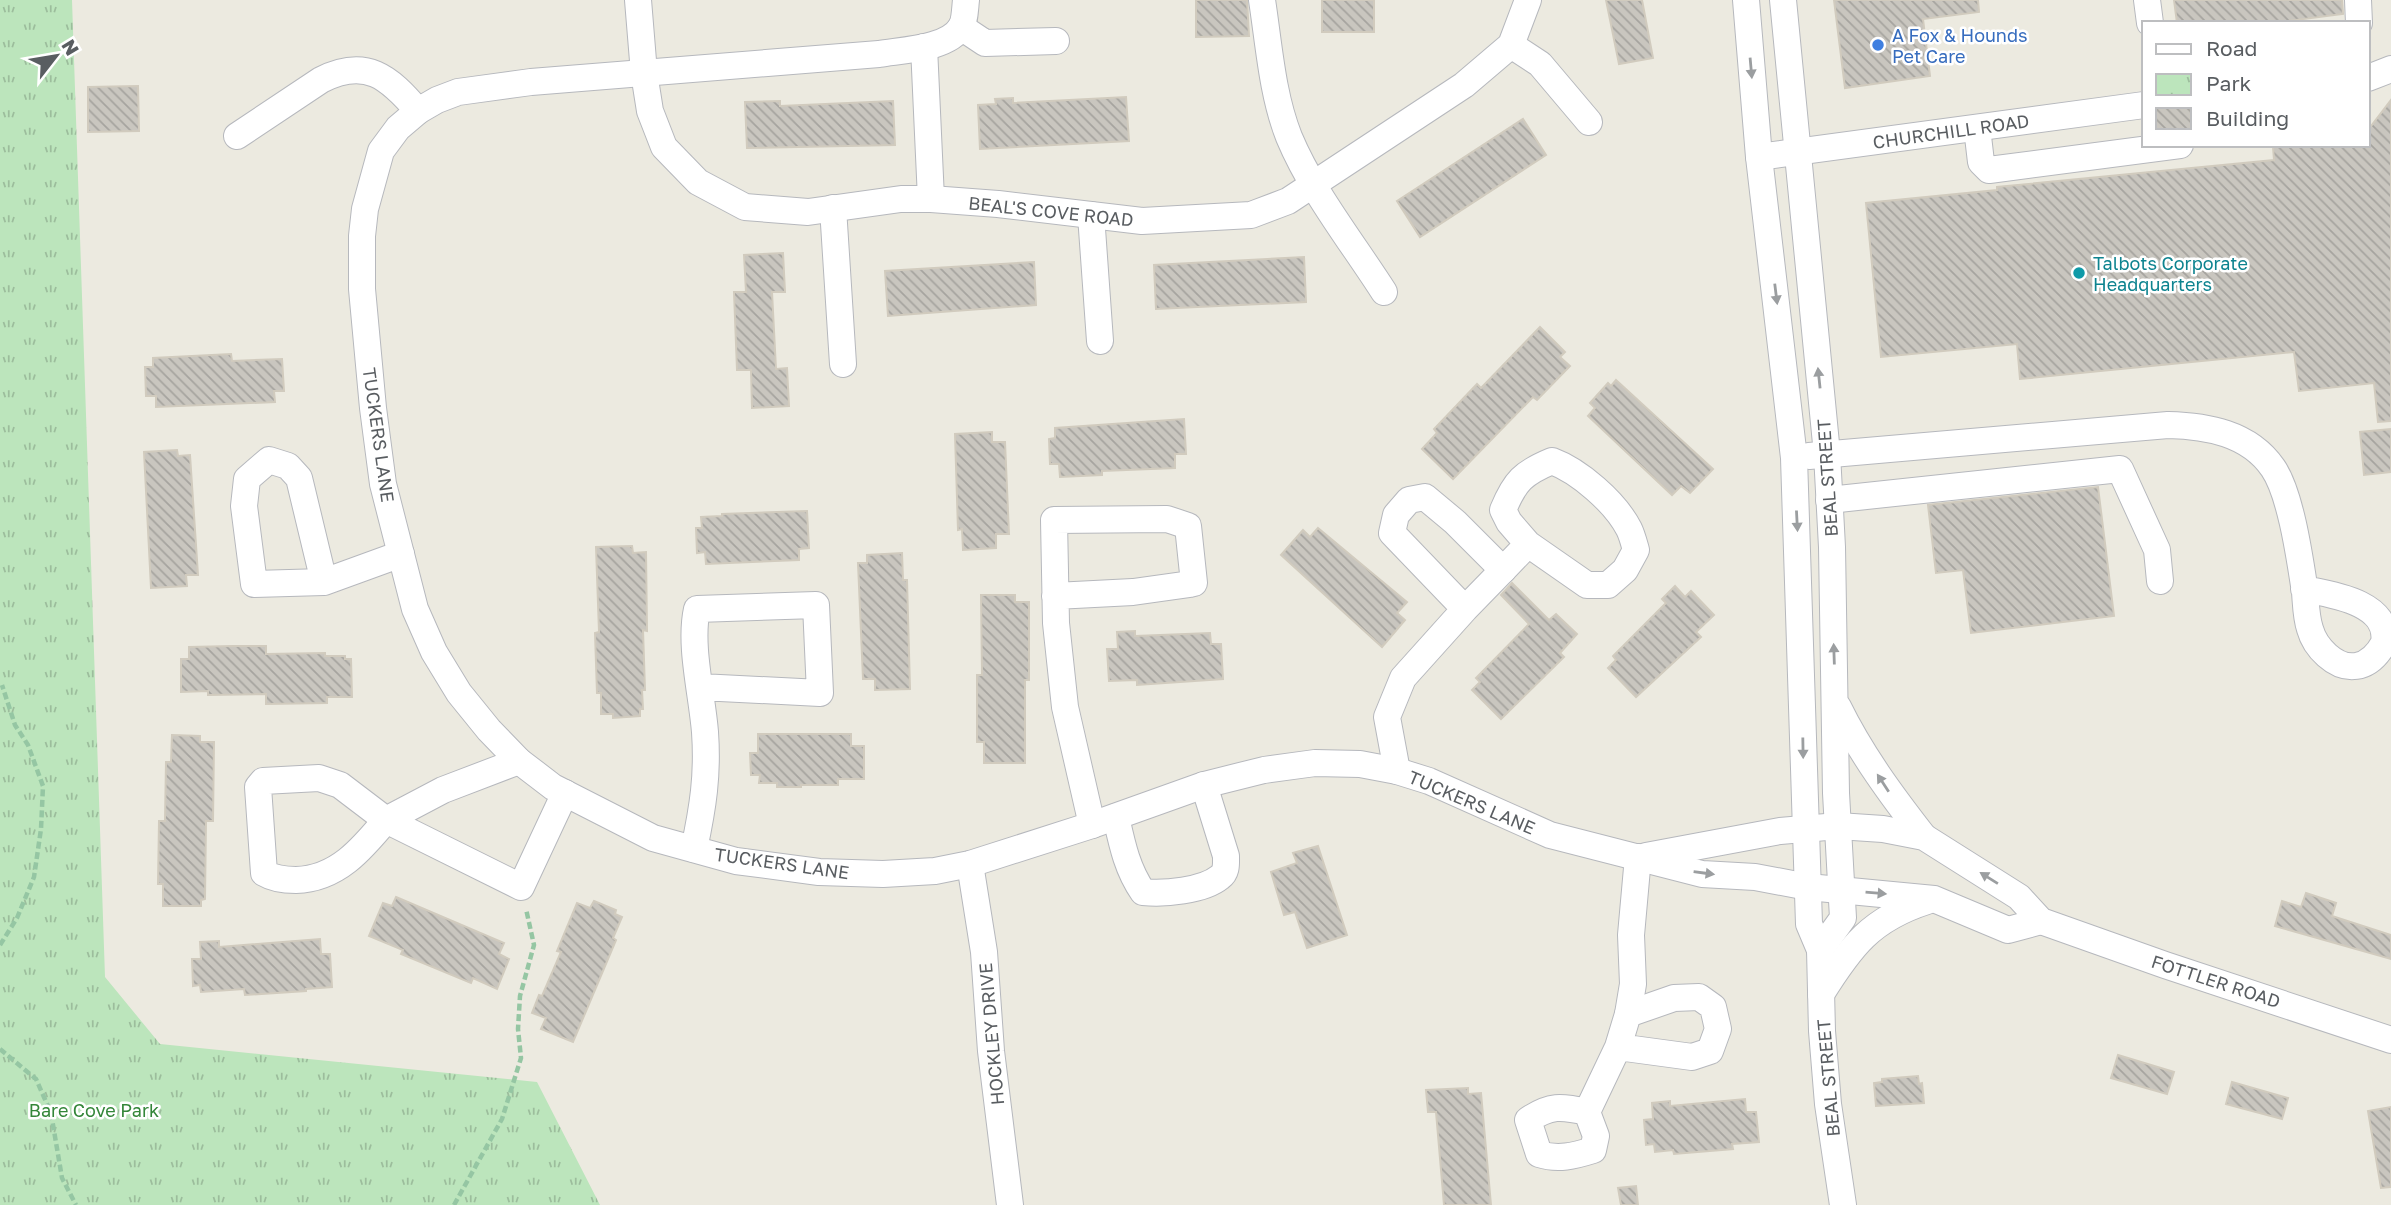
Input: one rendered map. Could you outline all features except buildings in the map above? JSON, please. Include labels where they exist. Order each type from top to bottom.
[{"type":"street","name":"BEAL'S COVE ROAD","points":[[638,0],[650,111],[664,147],[698,182],[745,207],[808,212],[901,199],[931,199],[1142,221],[1251,215],[1288,201],[1464,85],[1511,45],[1528,0]]},
{"type":"street","points":[[966,0],[961,27],[985,43],[1056,41]]},
{"type":"street","points":[[1262,0],[1273,75],[1289,136],[1314,185],[1384,292]]},
{"type":"street","name":"BEAL STREET","points":[[1746,0],[1759,157],[1794,458],[1809,924],[1821,950],[1828,1104],[1843,1205]]},
{"type":"street","name":"BEAL STREET","points":[[1783,0],[1827,454],[1829,500],[1843,918],[1821,950]]},
{"type":"street","points":[[2147,0],[2150,21]]},
{"type":"street","points":[[2358,0],[2359,21]]},
{"type":"street","name":"TUCKERS LANE","points":[[961,27],[946,40],[924,47],[879,54],[531,82],[458,92],[418,111],[398,128],[381,151],[365,209],[361,271],[373,408],[383,484],[415,609],[434,652],[459,693],[519,761],[565,793],[653,838],[736,861],[819,872],[909,873],[970,864],[1104,821],[1203,785],[1264,770],[1315,763],[1360,764],[1397,771],[1429,781],[1550,835],[1702,874],[1755,877],[1808,887]]},
{"type":"street","points":[[1511,45],[1540,64],[1589,122]]},
{"type":"street","points":[[924,47],[931,199]]},
{"type":"street","points":[[237,136],[321,80],[351,69],[382,77],[398,89],[418,111]]},
{"type":"street","points":[[2370,77],[2391,69]]},
{"type":"street","name":"CHURCHILL ROAD","points":[[1759,157],[2142,105]]},
{"type":"street","points":[[1977,128],[1981,162],[1989,170],[2165,147]]},
{"type":"street","points":[[833,208],[843,364]]},
{"type":"street","points":[[1091,215],[1100,341]]},
{"type":"street","points":[[1794,458],[2168,425],[2199,425],[2231,434],[2253,448],[2273,468],[2291,519],[2304,589]]},
{"type":"street","points":[[324,582],[299,478],[288,466],[270,460],[247,479],[244,506],[254,584],[324,582],[401,554]]},
{"type":"street","points":[[1552,461],[1566,466],[1595,488],[1629,529],[1636,550],[1625,570],[1608,585],[1587,585],[1528,544],[1509,522],[1503,510],[1513,488],[1532,470],[1552,461]]},
{"type":"street","points":[[1829,500],[2120,469],[2157,550],[2160,581]]},
{"type":"street","points":[[1465,609],[1392,533],[1396,515],[1409,500],[1425,497],[1455,522],[1503,570]]},
{"type":"street","points":[[1055,596],[1133,592],[1194,583],[1188,526],[1167,519],[1054,520],[1055,596],[1056,623],[1065,707],[1104,821],[1127,862],[1133,879],[1143,892],[1175,892],[1197,887],[1220,877],[1226,869],[1226,856],[1203,785]]},
{"type":"street","points":[[1397,771],[1387,717],[1403,678],[1528,544]]},
{"type":"street","points":[[694,849],[706,793],[705,733],[695,644],[696,609],[816,605],[820,693],[700,687]]},
{"type":"street","points":[[1836,701],[1852,734],[1891,794],[1924,837]]},
{"type":"street","points":[[519,761],[443,790],[386,820],[358,853],[332,872],[308,880],[272,878],[264,873],[258,787],[263,781],[320,778],[340,785],[386,820],[521,887],[565,793]]},
{"type":"street","name":"FOTTLER ROAD","points":[[1804,829],[1838,826],[1883,829],[1924,837],[2019,897],[2041,921],[2391,1040]]},
{"type":"street","name":"TUCKERS LANE","points":[[1638,857],[1804,829]]},
{"type":"street","points":[[1587,1112],[1618,1047],[1628,1014],[1633,984],[1631,935],[1638,857]]},
{"type":"street","name":"HOCKLEY DRIVE","points":[[970,864],[984,952],[991,1051],[1010,1205]]},
{"type":"street","points":[[1808,887],[1934,899],[2008,930],[2041,921]]},
{"type":"street","points":[[1821,994],[1841,963],[1873,927],[1891,915],[1934,899]]},
{"type":"street","points":[[1618,1047],[1692,1057],[1710,1051],[1718,1029],[1713,1007],[1699,997],[1674,998],[1628,1014]]},
{"type":"path","points":[[0,678],[15,725],[27,745],[43,786],[41,829],[34,877],[17,918],[0,945]]},
{"type":"path","points":[[454,1205],[502,1119],[521,1058],[517,1029],[520,996],[534,945],[521,887]]},
{"type":"path","points":[[0,1049],[36,1079],[51,1113],[62,1178],[76,1205]]},
{"type":"green space","name":"Bare Cove Park","points":[[0,0],[72,0],[105,977],[160,1044],[537,1082],[600,1205],[0,1205]]},
{"type":"place","name":"A Fox & Hounds Pet Care","points":[[1878,45]]},
{"type":"place","name":"Talbots Corporate Headquarters","points":[[2079,273]]}]
